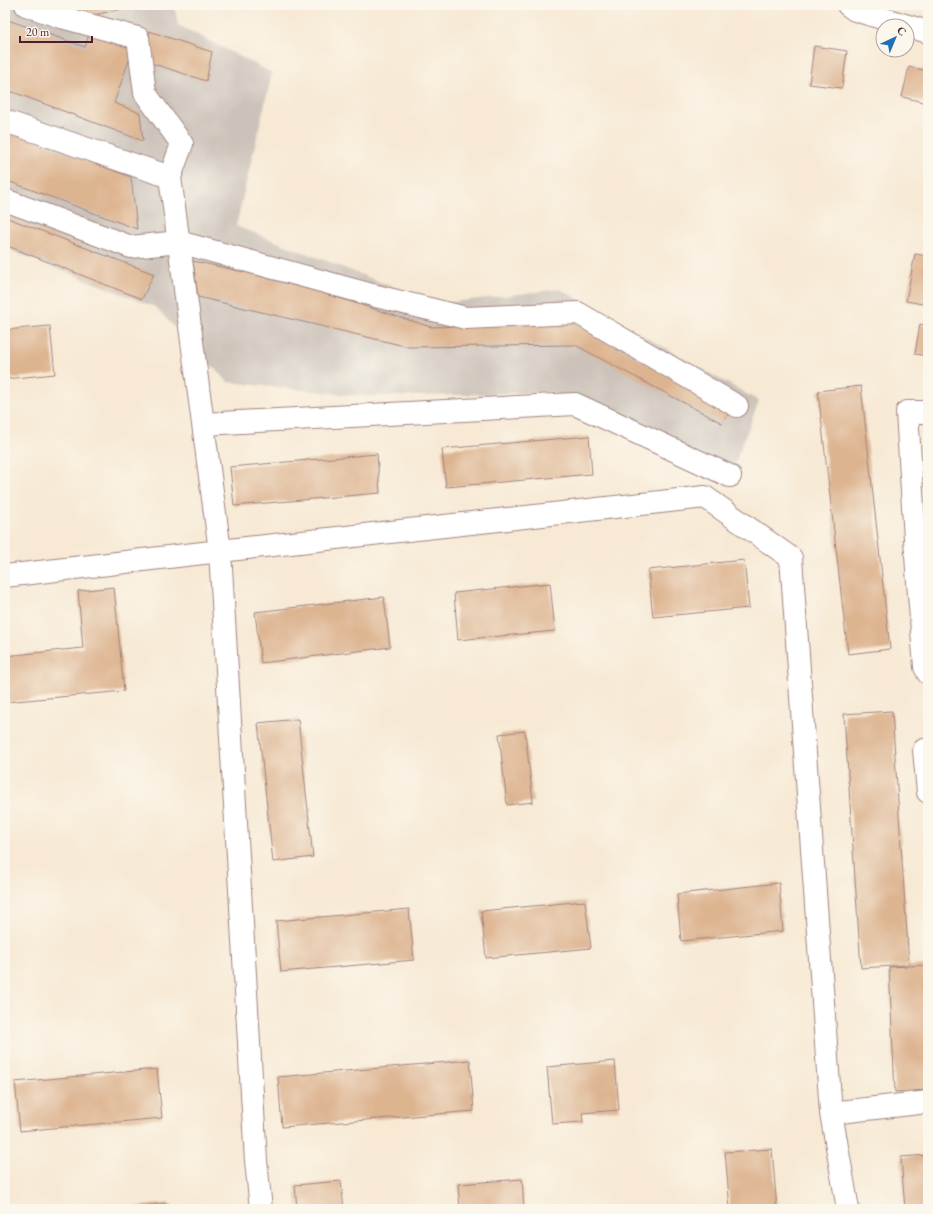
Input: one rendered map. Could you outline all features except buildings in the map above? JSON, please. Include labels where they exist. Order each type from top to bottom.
[{"type":"street","points":[[26,5],[60,11],[138,38],[145,93],[182,144],[170,177],[220,551],[256,1162],[261,1209]]},
{"type":"street","points":[[852,8],[928,32]]},
{"type":"street","points":[[5,121],[170,177]]},
{"type":"street","points":[[5,200],[131,247],[179,242],[376,296],[466,318],[578,313],[737,406]]},
{"type":"street","points":[[203,424],[575,404],[730,476]]},
{"type":"street","points":[[928,412],[908,412],[923,569],[925,667],[928,673]]},
{"type":"street","points":[[5,576],[705,498],[792,558],[830,1113],[848,1209]]},
{"type":"street","points":[[924,750],[928,792]]},
{"type":"street","points":[[830,1113],[928,1102]]},
{"type":"shaded area","points":[[5,5],[174,5],[178,25],[272,73],[236,226],[437,304],[560,289],[759,401],[730,476],[551,392],[425,396],[359,396],[228,382],[155,307],[5,248]]}]
